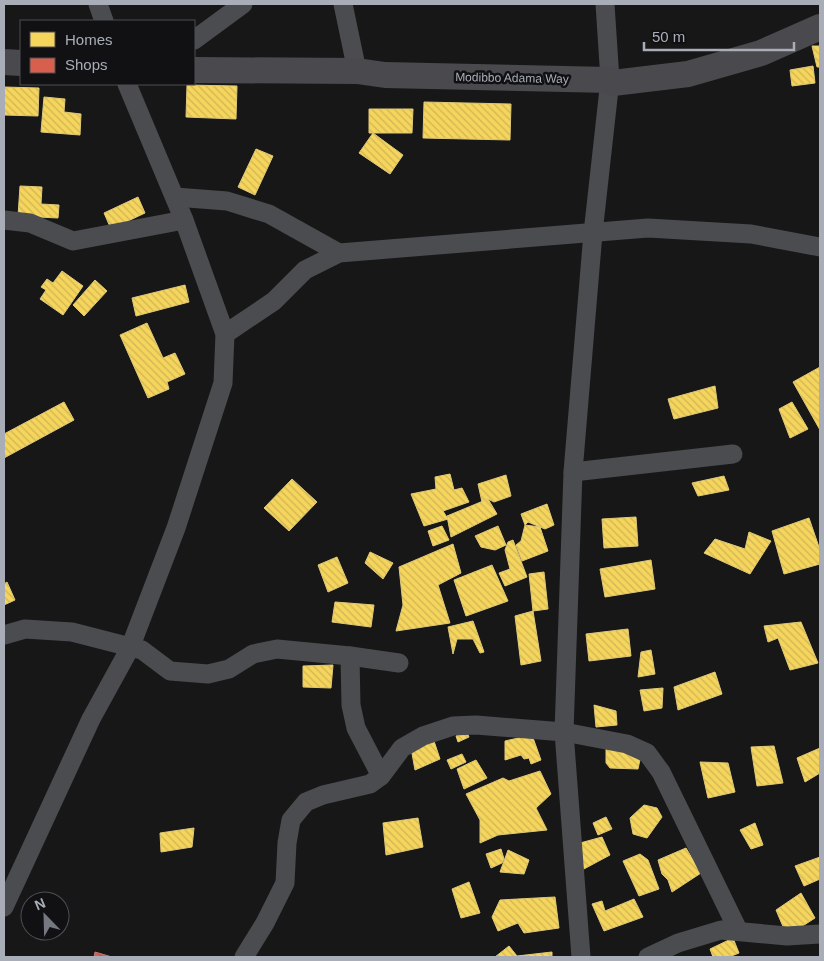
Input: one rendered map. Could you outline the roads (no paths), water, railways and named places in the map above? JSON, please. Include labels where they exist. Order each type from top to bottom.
[{"type":"main road","name":"Modibbo Adama Way","points":[[195,70],[357,71],[385,75],[610,80],[613,83],[688,74],[761,53],[820,27]]},
{"type":"main road","points":[[4,62],[20,63]]},
{"type":"street","points":[[98,4],[104,20]]},
{"type":"street","points":[[195,39],[243,4]]},
{"type":"street","points":[[343,4],[357,71]]},
{"type":"street","points":[[581,957],[564,732],[573,472],[593,233],[610,80],[605,4]]},
{"type":"street","points":[[4,907],[91,719],[130,648],[176,528],[222,382],[225,334],[184,220],[127,85]]},
{"type":"street","points":[[174,197],[227,201],[270,214],[339,253]]},
{"type":"street","points":[[4,220],[30,223],[73,241],[184,220]]},
{"type":"street","points":[[225,334],[274,301],[305,270],[339,253],[648,228],[751,234],[820,247]]},
{"type":"street","points":[[573,472],[733,454]]},
{"type":"street","points":[[4,635],[25,629],[72,632],[142,650],[170,671],[208,674],[229,670],[253,654],[277,649],[399,663]]},
{"type":"street","points":[[350,656],[351,705],[356,728],[381,776]]},
{"type":"street","points":[[244,957],[266,923],[285,883],[286,843],[291,820],[306,802],[323,795],[370,784],[381,776],[402,748],[423,736],[453,726],[476,725],[564,732],[627,744],[647,753],[661,772],[738,930]]},
{"type":"street","points":[[648,957],[687,940],[720,930],[738,930],[787,936],[820,934]]}]
